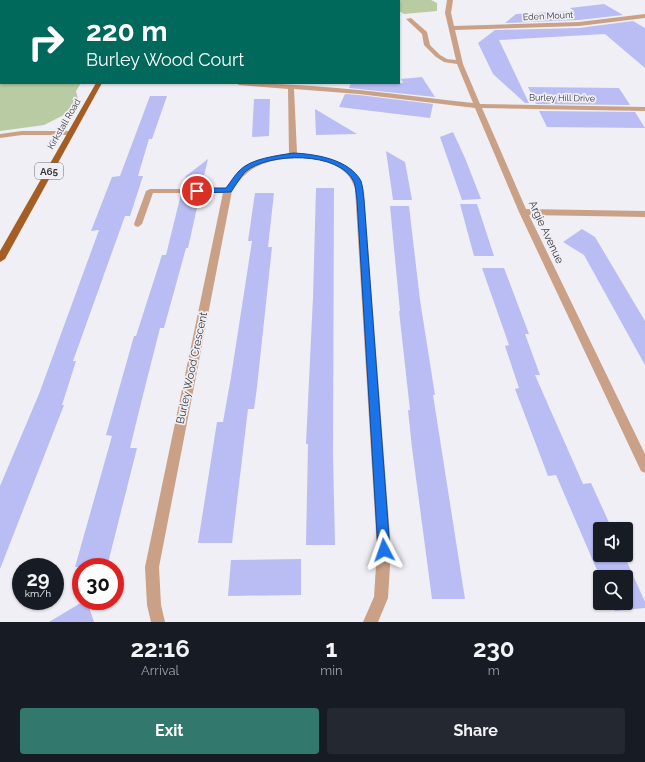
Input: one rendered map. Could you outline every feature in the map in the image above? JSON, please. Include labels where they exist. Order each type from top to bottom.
[{"type":"main road","name":"Kirkstall Road","points":[[0,259],[98,84]]},
{"type":"street","name":"Argie Avenue","points":[[450,0],[448,13],[459,62],[523,212],[645,466]]},
{"type":"street","name":"Eden Mount","points":[[451,28],[579,24],[645,16]]},
{"type":"street","points":[[409,19],[425,33],[428,45],[438,56],[446,61],[459,62]]},
{"type":"street","name":"Burley Hill Drive","points":[[252,84],[359,92],[478,106],[645,109]]},
{"type":"street","points":[[359,92],[365,84]]},
{"type":"street","points":[[292,87],[293,155]]},
{"type":"street","points":[[0,136],[22,133],[71,133]]},
{"type":"street","name":"Burley Wood Crescent","points":[[158,622],[154,605],[152,567],[228,191],[243,171],[252,165],[275,158],[293,155],[309,156],[338,164],[350,173],[358,182],[361,200],[384,550],[381,598],[370,622]]},
{"type":"street","points":[[138,224],[150,191],[228,191]]},
{"type":"street","points":[[523,212],[645,214]]},
{"type":"green space","points":[[400,0],[431,0],[437,3],[437,11],[404,14],[400,12]]},
{"type":"green space","points":[[0,84],[80,84],[76,91],[78,99],[66,114],[44,125],[0,131]]},
{"type":"building","points":[[604,4],[623,15],[579,20],[505,23],[516,14],[574,11],[570,8]]},
{"type":"building","points":[[633,21],[645,28],[645,68],[605,34],[499,40],[529,103],[525,103],[493,74],[478,43],[495,30],[579,28]]},
{"type":"building","points":[[422,77],[435,97],[349,88],[351,84],[400,84],[403,83],[401,79]]},
{"type":"building","points":[[528,87],[619,88],[630,105],[536,104]]},
{"type":"building","points":[[345,94],[433,104],[430,118],[339,107]]},
{"type":"building","points":[[150,96],[167,96],[152,139],[149,139],[138,176],[143,176],[130,216],[125,216],[73,361],[76,361],[62,405],[64,405],[0,569],[0,486],[39,394],[99,230],[91,231],[112,177],[120,176]]},
{"type":"building","points":[[254,99],[270,99],[269,136],[252,137]]},
{"type":"building","points":[[315,109],[357,134],[316,135]]},
{"type":"building","points":[[539,111],[635,112],[645,128],[547,127]]},
{"type":"building","points":[[453,132],[481,199],[462,200],[440,137]]},
{"type":"building","points":[[386,151],[405,162],[412,200],[393,200]]},
{"type":"building","points":[[208,159],[201,188],[183,188],[186,176]]},
{"type":"building","points":[[316,188],[334,188],[333,454],[335,545],[306,545],[308,444],[306,444],[313,297]]},
{"type":"building","points":[[255,193],[274,193],[268,247],[272,247],[254,409],[248,409],[232,543],[198,543],[217,422],[223,422],[231,377],[252,241],[248,241]]},
{"type":"building","points":[[181,194],[200,194],[188,248],[186,248],[164,328],[160,328],[142,399],[130,448],[137,448],[109,558],[78,558],[112,436],[106,435],[134,336],[136,336],[162,255],[166,255]]},
{"type":"building","points":[[460,204],[477,204],[494,256],[474,256]]},
{"type":"building","points":[[390,206],[409,206],[420,300],[435,395],[433,395],[465,599],[432,599],[412,448],[408,410],[410,410],[399,311]]},
{"type":"building","points":[[582,229],[595,237],[645,321],[645,365],[584,255],[563,242]]},
{"type":"building","points":[[482,268],[504,268],[529,334],[525,334],[540,375],[535,375],[583,484],[591,483],[609,522],[593,522],[593,561],[556,475],[548,476],[515,389],[519,388],[505,346],[509,345]]},
{"type":"building","points":[[301,559],[301,595],[228,596],[231,560]]},
{"type":"building","points":[[594,562],[627,562],[631,570],[597,570]]},
{"type":"building","points":[[633,575],[645,602],[645,608],[633,609]]},
{"type":"building","points":[[72,608],[72,610],[90,610],[94,622],[49,622]]},
{"type":"route","points":[[197,191],[228,191],[234,180],[252,165],[262,161],[293,155],[309,156],[338,164],[350,173],[358,182],[361,200],[384,550]]}]
